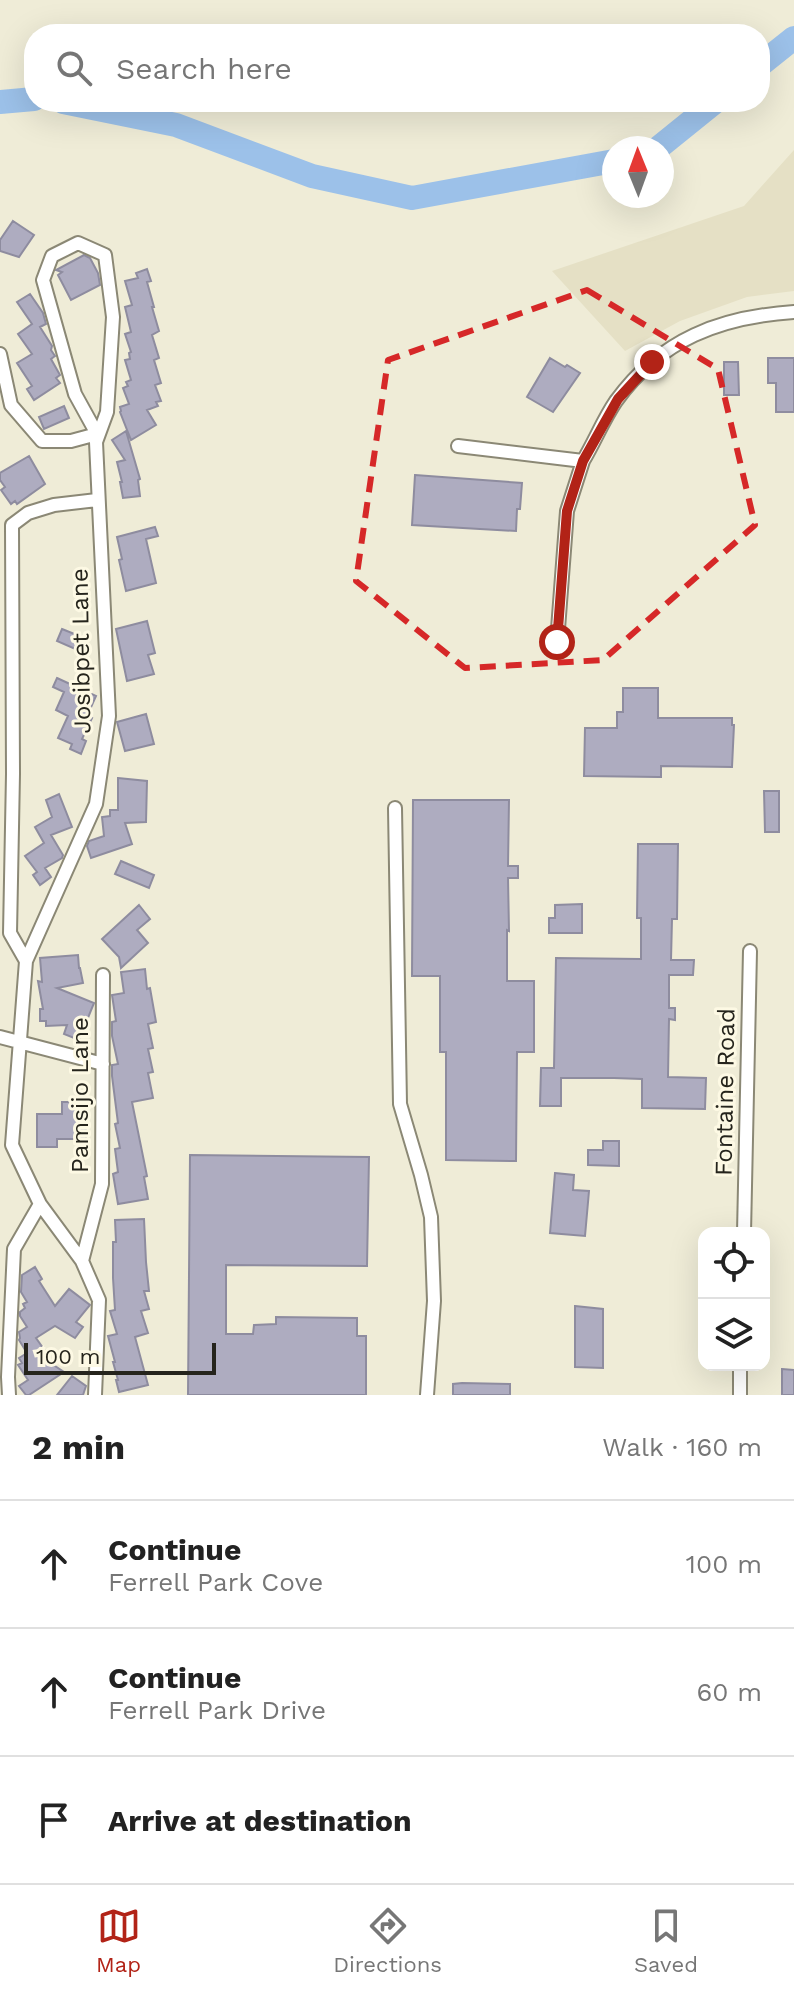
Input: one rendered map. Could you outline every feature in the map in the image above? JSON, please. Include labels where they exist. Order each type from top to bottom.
[{"type":"street","points":[[78,243],[105,255],[113,317],[107,412],[96,438],[75,394],[43,280],[52,256],[78,243]]},
{"type":"street","points":[[557,642],[567,511],[583,461],[618,399],[643,371],[667,351],[694,335],[729,321],[759,314],[794,312]]},
{"type":"street","points":[[0,354],[11,405],[42,441],[96,438]]},
{"type":"street","name":"Josibpet Lane","points":[[95,1395],[99,1300],[82,1261],[40,1204],[12,1145],[26,961],[96,804],[109,716],[96,438]]},
{"type":"street","points":[[458,446],[583,461]]},
{"type":"street","points":[[26,961],[10,933],[12,525],[28,513],[54,505],[97,500]]},
{"type":"street","points":[[0,768],[13,774]]},
{"type":"street","points":[[395,808],[400,1104],[431,1217],[434,1301],[427,1395]]},
{"type":"street","name":"Fontaine Road","points":[[744,1227],[750,951]]},
{"type":"street","name":"Pamsijo Lane","points":[[82,1261],[102,1184],[103,975]]},
{"type":"street","points":[[0,1037],[103,1064]]},
{"type":"street","points":[[9,1395],[14,1249],[40,1204]]},
{"type":"street","points":[[740,1371],[740,1395]]},
{"type":"highlighted area","points":[[587,290],[718,369],[755,525],[603,660],[465,668],[356,581],[388,360]]},
{"type":"shaded area","points":[[794,150],[794,291],[747,297],[680,321],[625,351],[552,271],[744,206]]},
{"type":"building","points":[[13,221],[34,235],[19,257],[0,251],[0,240]]},
{"type":"building","points":[[84,255],[90,258],[98,273],[100,285],[71,300],[58,275],[62,272],[56,270]]},
{"type":"building","points":[[147,269],[151,281],[147,282],[159,331],[152,335],[159,358],[154,360],[161,383],[155,385],[161,401],[156,402],[158,406],[147,410],[156,425],[131,440],[120,412],[120,407],[129,404],[123,388],[131,380],[125,360],[130,359],[131,352],[125,334],[131,332],[125,307],[132,305],[125,281],[138,278],[136,273]]},
{"type":"building","points":[[30,294],[43,313],[46,324],[40,327],[52,346],[55,356],[51,359],[60,375],[56,378],[60,383],[34,400],[27,389],[32,386],[17,363],[32,354],[18,334],[32,324],[17,302]]},
{"type":"building","points":[[550,358],[580,373],[553,412],[527,397]]},
{"type":"building","points":[[768,358],[794,358],[794,412],[776,412],[776,383],[768,383]]},
{"type":"building","points":[[724,362],[738,362],[739,395],[724,395]]},
{"type":"building","points":[[64,406],[69,418],[44,429],[39,417]]},
{"type":"building","points":[[126,431],[140,479],[140,496],[123,498],[117,462],[125,460],[112,440]]},
{"type":"building","points":[[29,456],[45,484],[17,504],[15,501],[11,504],[1,490],[5,487],[0,473]]},
{"type":"building","points":[[415,475],[522,483],[516,531],[412,525]]},
{"type":"building","points":[[155,527],[158,536],[146,539],[156,583],[126,591],[117,537]]},
{"type":"building","points":[[147,621],[155,653],[148,655],[154,674],[127,681],[116,629]]},
{"type":"building","points":[[62,629],[87,639],[82,652],[57,641]]},
{"type":"building","points":[[57,678],[96,696],[87,716],[92,718],[82,739],[86,741],[81,754],[70,749],[72,744],[58,738],[68,716],[56,710],[64,692],[53,687]]},
{"type":"building","points":[[623,688],[658,688],[658,718],[732,718],[732,767],[661,766],[661,777],[584,776],[585,728],[617,728],[617,712],[623,712]]},
{"type":"building","points":[[146,714],[154,744],[125,751],[117,722]]},
{"type":"building","points":[[118,778],[147,781],[146,822],[125,823],[132,844],[91,858],[87,846],[89,841],[104,836],[102,817],[110,816],[110,810],[118,810]]},
{"type":"building","points":[[764,791],[779,791],[779,832],[765,832]]},
{"type":"building","points":[[59,794],[72,827],[51,835],[63,855],[45,868],[51,877],[40,885],[33,875],[37,872],[25,856],[44,843],[35,827],[52,817],[46,800]]},
{"type":"building","points":[[413,800],[509,800],[508,866],[518,866],[518,878],[508,878],[507,981],[534,981],[534,1052],[517,1052],[516,1161],[446,1160],[446,1052],[440,1052],[440,976],[412,976]]},
{"type":"building","points":[[638,844],[678,844],[677,919],[672,919],[671,960],[694,960],[693,975],[669,975],[669,1008],[675,1008],[675,1020],[669,1019],[668,1077],[706,1078],[705,1109],[642,1108],[642,1079],[614,1078],[561,1078],[561,1106],[540,1106],[541,1068],[554,1068],[556,958],[641,959],[641,918],[637,918]]},
{"type":"building","points":[[121,861],[154,875],[149,888],[115,874]]},
{"type":"building","points":[[582,904],[582,933],[549,933],[549,918],[555,918],[555,905]]},
{"type":"building","points":[[139,905],[150,919],[137,930],[148,943],[121,968],[119,957],[102,939]]},
{"type":"building","points":[[78,955],[83,983],[57,988],[94,1003],[79,1040],[64,1034],[67,1025],[46,1026],[46,1021],[40,1021],[40,1009],[43,1009],[38,981],[42,982],[40,958]]},
{"type":"building","points":[[145,969],[156,1022],[148,1024],[153,1048],[148,1049],[153,1072],[148,1073],[153,1098],[132,1102],[147,1176],[144,1177],[148,1199],[118,1204],[113,1174],[118,1172],[115,1149],[120,1148],[112,1076],[112,1065],[118,1064],[112,1036],[112,1022],[116,1021],[112,995],[124,993],[121,972]]},
{"type":"building","points":[[62,1102],[85,1102],[86,1139],[57,1139],[57,1147],[37,1147],[37,1114],[62,1114]]},
{"type":"building","points":[[603,1141],[619,1141],[619,1166],[588,1165],[588,1150],[603,1150]]},
{"type":"building","points":[[190,1155],[369,1157],[367,1266],[226,1265],[226,1334],[253,1334],[254,1325],[276,1324],[276,1317],[357,1318],[357,1336],[366,1336],[366,1395],[188,1395]]},
{"type":"building","points":[[555,1173],[574,1175],[573,1190],[589,1191],[585,1236],[550,1233]]},
{"type":"building","points":[[144,1219],[149,1291],[144,1291],[149,1309],[141,1311],[148,1333],[135,1337],[148,1385],[119,1392],[108,1336],[117,1334],[110,1311],[115,1310],[115,1220]]},
{"type":"building","points":[[35,1267],[42,1279],[39,1281],[55,1306],[69,1289],[90,1305],[76,1322],[83,1327],[75,1338],[55,1326],[36,1338],[48,1355],[43,1358],[64,1372],[26,1395],[19,1386],[28,1380],[18,1365],[22,1363],[19,1358],[27,1353],[19,1340],[19,1332],[27,1327],[20,1316],[25,1308],[23,1304],[27,1302],[21,1292],[22,1275]]},
{"type":"building","points":[[575,1306],[603,1309],[603,1368],[575,1367]]},
{"type":"building","points":[[782,1369],[794,1370],[794,1395],[782,1395]]},
{"type":"building","points":[[72,1376],[86,1386],[83,1395],[57,1395]]},
{"type":"building","points":[[453,1384],[510,1384],[510,1395],[453,1395]]},
{"type":"waterway","points":[[770,57],[794,38]]},
{"type":"waterway","points":[[0,102],[24,100]]},
{"type":"waterway","points":[[112,112],[176,125],[312,176],[412,198],[602,163]]},
{"type":"waterway","points":[[673,136],[703,112]]},
{"type":"route","points":[[557,642],[567,511],[583,461],[618,399],[652,362]]}]
